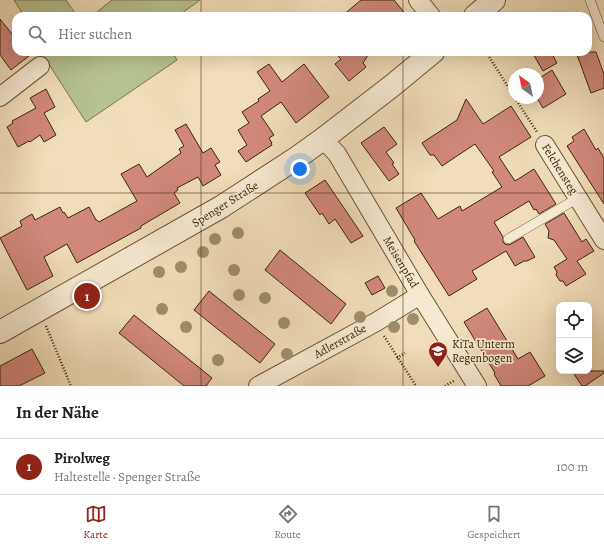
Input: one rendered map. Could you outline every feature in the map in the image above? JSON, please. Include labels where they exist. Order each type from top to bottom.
[{"type":"street","points":[[418,0],[428,12]]},
{"type":"street","points":[[480,12],[494,0]]},
{"type":"street","name":"Spenger Straße","points":[[0,332],[221,207],[323,139],[428,56]]},
{"type":"street","points":[[0,97],[40,66]]},
{"type":"street","name":"Meisenpfad","points":[[323,139],[337,154],[420,294],[477,386]]},
{"type":"street","name":"Felchensteg","points":[[545,144],[604,240]]},
{"type":"street","name":"Adlerstraße","points":[[258,386],[376,322],[420,294]]},
{"type":"lane","points":[[590,0],[604,36]]},
{"type":"lane","points":[[508,239],[578,198]]},
{"type":"path","name":"Felchensteg","points":[[489,56],[508,86]]},
{"type":"path","name":"Felchensteg","points":[[519,104],[545,144]]},
{"type":"path","points":[[44,320],[70,386]]},
{"type":"path","points":[[376,322],[397,358],[416,386]]},
{"type":"path","points":[[397,358],[405,353]]},
{"type":"green space","points":[[14,0],[66,0],[74,12],[22,12]]},
{"type":"green space","points":[[112,0],[200,0],[184,12],[97,12]]},
{"type":"green space","points":[[44,56],[174,56],[177,60],[86,122]]},
{"type":"building","points":[[361,0],[394,0],[404,12],[347,12]]},
{"type":"building","points":[[0,19],[12,34],[12,56],[29,56],[11,70],[0,55]]},
{"type":"building","points":[[592,52],[596,52],[604,74],[604,88],[591,93],[577,56],[592,56]]},
{"type":"building","points":[[338,56],[367,56],[363,63],[366,67],[349,81],[335,64],[341,59]]},
{"type":"building","points":[[534,56],[553,56],[557,63],[544,70],[544,68],[541,68]]},
{"type":"building","points":[[269,64],[282,82],[304,64],[329,97],[296,123],[281,102],[261,116],[274,135],[269,138],[272,145],[246,162],[238,151],[247,145],[238,130],[249,123],[242,112],[259,101],[258,99],[270,91],[257,72]]},
{"type":"building","points":[[552,70],[566,94],[543,108],[540,104],[544,104],[544,75]]},
{"type":"building","points":[[46,89],[55,107],[44,113],[56,135],[44,142],[40,135],[30,142],[29,141],[18,147],[7,127],[13,123],[12,121],[36,108],[30,98]]},
{"type":"building","points":[[466,99],[483,124],[511,106],[531,137],[499,157],[515,181],[534,169],[556,204],[539,214],[536,209],[534,210],[529,201],[494,222],[503,237],[503,242],[505,244],[511,244],[523,237],[535,257],[515,266],[506,251],[472,271],[477,279],[449,296],[414,241],[415,240],[396,208],[421,193],[438,219],[460,206],[462,211],[502,187],[492,172],[494,171],[475,144],[442,166],[434,155],[430,155],[422,143],[457,120]]},
{"type":"building","points":[[186,124],[203,153],[211,148],[220,162],[215,165],[221,175],[203,186],[198,177],[177,188],[178,190],[174,193],[180,203],[141,226],[141,228],[77,263],[67,244],[44,257],[53,276],[27,290],[0,238],[22,226],[20,221],[32,214],[35,220],[60,207],[68,218],[89,207],[96,220],[99,222],[137,201],[121,174],[139,164],[147,177],[181,153],[179,149],[184,146],[175,130]]},
{"type":"building","points":[[384,127],[397,144],[386,152],[394,163],[392,164],[399,174],[389,181],[361,143]]},
{"type":"building","points":[[584,129],[596,150],[598,148],[604,158],[604,204],[567,146],[574,141],[572,137]]},
{"type":"building","points":[[325,180],[363,236],[351,243],[335,219],[329,224],[322,213],[320,215],[305,193]]},
{"type":"building","points":[[564,213],[582,242],[586,239],[594,251],[577,261],[586,274],[566,286],[556,275],[557,272],[554,267],[567,259],[554,240],[548,238],[549,231],[545,224]]},
{"type":"building","points":[[280,250],[346,304],[331,324],[265,270]]},
{"type":"building","points":[[378,276],[385,288],[372,295],[365,283]]},
{"type":"building","points":[[209,291],[275,344],[260,363],[194,310]]},
{"type":"building","points":[[487,308],[518,359],[530,352],[545,376],[528,386],[501,386],[494,374],[495,373],[464,322]]},
{"type":"building","points":[[134,315],[212,378],[206,386],[184,386],[119,333]]},
{"type":"building","points":[[32,349],[45,373],[19,386],[0,386],[0,366]]},
{"type":"building","points":[[592,371],[604,371],[604,373],[585,386],[582,386],[574,374],[592,374]]},
{"type":"place","name":"Pirolweg","points":[[87,296]]},
{"type":"place","name":"KiTa Unterm Regenbogen","points":[[438,368]]}]
